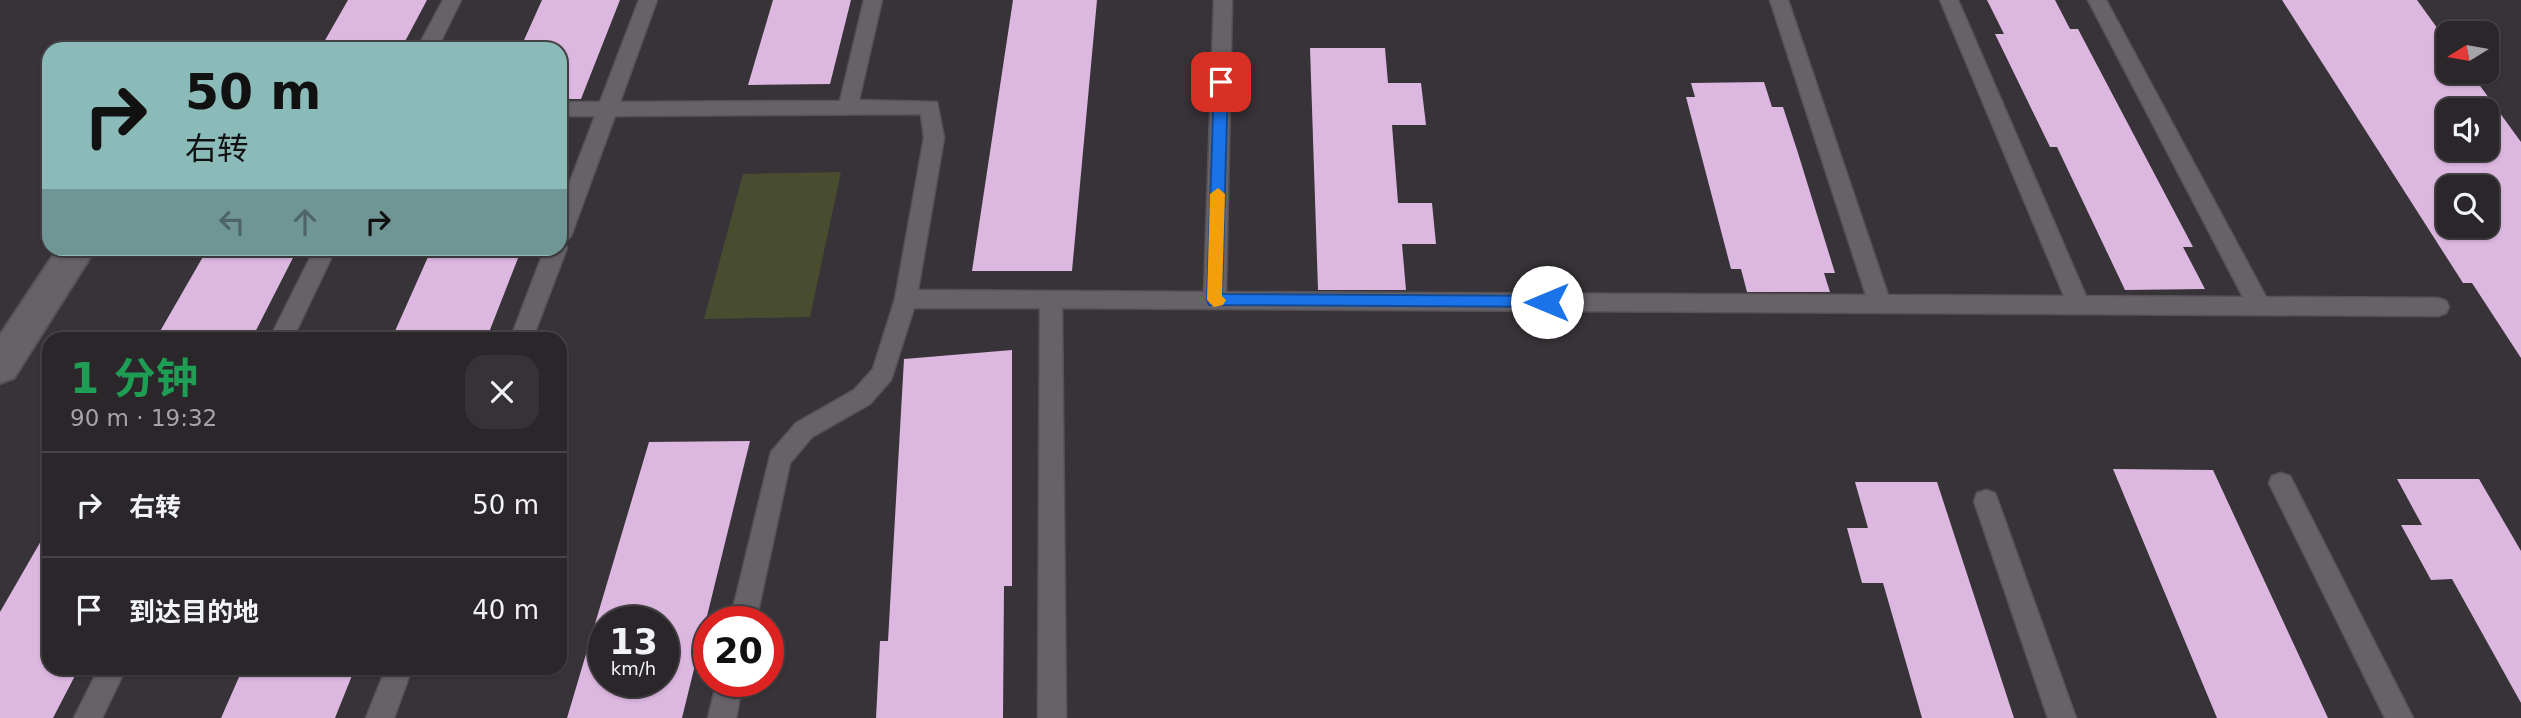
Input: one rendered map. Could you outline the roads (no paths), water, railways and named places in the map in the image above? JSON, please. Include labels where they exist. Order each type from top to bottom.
[{"type":"street","points":[[0,367],[73,256]]},
{"type":"lane","points":[[431,42],[452,0]]},
{"type":"lane","points":[[567,217],[648,0]]},
{"type":"lane","points":[[848,107],[873,0]]},
{"type":"lane","points":[[1214,300],[1223,0]]},
{"type":"lane","points":[[1779,0],[1880,304]]},
{"type":"lane","points":[[1949,0],[2079,305]]},
{"type":"lane","points":[[2097,0],[2259,306]]},
{"type":"lane","points":[[567,108],[930,107],[934,138],[906,299],[883,373],[862,397],[804,430],[779,459],[746,606]]},
{"type":"lane","points":[[284,332],[322,256]]},
{"type":"lane","points":[[525,332],[552,256]]},
{"type":"lane","points":[[906,299],[2438,307]]},
{"type":"lane","points":[[1051,300],[1052,718]]},
{"type":"lane","points":[[2281,483],[2399,718]]},
{"type":"lane","points":[[1986,501],[2062,718]]},
{"type":"lane","points":[[88,718],[110,675]]},
{"type":"lane","points":[[380,718],[395,675]]},
{"type":"lane","points":[[722,718],[727,697]]}]
